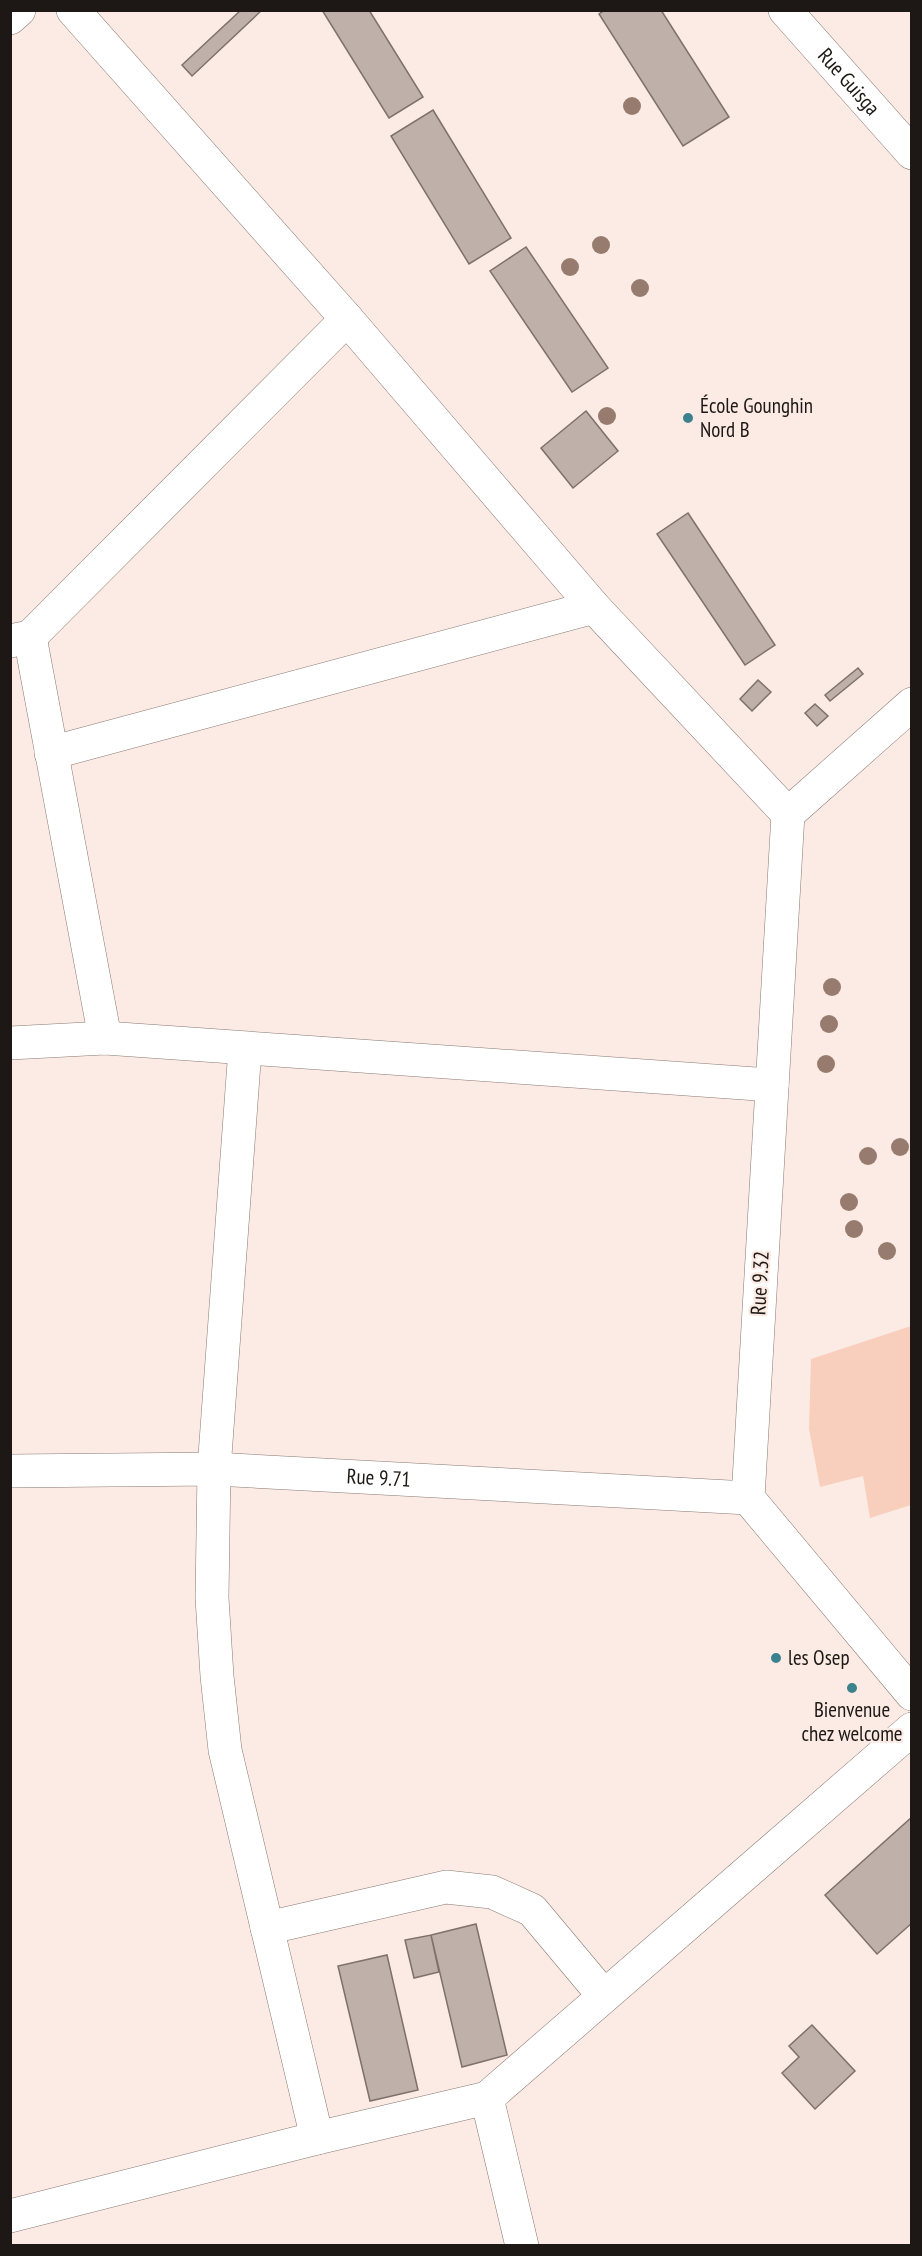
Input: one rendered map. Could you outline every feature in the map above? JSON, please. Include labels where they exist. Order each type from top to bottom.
[{"type":"street","points":[[10,18],[19,10]]},
{"type":"street","points":[[73,10],[347,319],[594,607],[788,814],[912,704]]},
{"type":"street","name":"Rue Guisga","points":[[785,10],[912,153]]},
{"type":"street","points":[[105,1038],[51,753],[20,639],[347,319]]},
{"type":"street","points":[[51,753],[594,607]]},
{"type":"street","name":"Rue 9.32","points":[[748,1498],[788,814]]},
{"type":"street","points":[[10,1043],[105,1038],[772,1085]]},
{"type":"street","points":[[245,1049],[214,1469],[212,1598],[225,1750],[317,2138]]},
{"type":"street","name":"Rue 9.71","points":[[10,1471],[214,1469],[748,1498]]},
{"type":"street","points":[[748,1498],[912,1694]]},
{"type":"street","points":[[10,2216],[317,2138],[487,2098],[912,1729]]},
{"type":"street","points":[[267,1928],[446,1887],[492,1892],[532,1910],[604,1996]]},
{"type":"street","points":[[487,2098],[522,2246]]},
{"type":"shaded area","points":[[911,1326],[911,1505],[870,1518],[863,1476],[820,1487],[809,1429],[811,1359]]},
{"type":"building","points":[[241,10],[262,10],[192,76],[182,65]]},
{"type":"building","points":[[322,10],[369,10],[423,97],[389,118]]},
{"type":"building","points":[[605,10],[661,10],[729,117],[683,146],[599,14]]},
{"type":"building","points":[[433,110],[511,238],[469,264],[391,136]]},
{"type":"building","points":[[526,247],[608,368],[572,392],[490,271]]},
{"type":"building","points":[[586,411],[618,451],[573,488],[541,448]]},
{"type":"building","points":[[688,513],[775,645],[745,665],[657,534]]},
{"type":"building","points":[[858,668],[863,674],[830,701],[825,695]]},
{"type":"building","points":[[758,680],[771,692],[752,711],[740,699]]},
{"type":"building","points":[[815,704],[828,716],[817,726],[805,713]]},
{"type":"building","points":[[912,1817],[912,1923],[877,1954],[825,1895]]},
{"type":"building","points":[[476,1924],[507,2055],[462,2067],[431,1935]]},
{"type":"building","points":[[431,1935],[439,1972],[414,1978],[405,1940]]},
{"type":"building","points":[[387,1955],[418,2090],[370,2101],[338,1966]]},
{"type":"building","points":[[812,2025],[855,2071],[815,2109],[782,2073],[799,2057],[789,2046]]},
{"type":"place","name":"École Gounghin Nord B","points":[[688,418]]},
{"type":"place","name":"les Osep","points":[[776,1658]]},
{"type":"place","name":"Bienvenue chez welcome","points":[[852,1688]]}]
